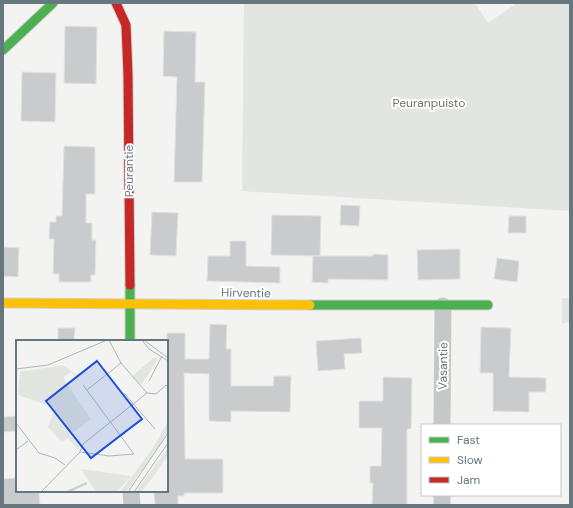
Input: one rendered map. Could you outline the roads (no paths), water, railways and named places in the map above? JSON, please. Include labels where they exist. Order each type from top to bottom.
[{"type":"street","points":[[3,50],[53,3]]},
{"type":"street","name":"Peurantie","points":[[116,3],[126,25],[129,125],[128,304],[130,340]]},
{"type":"street","name":"Hirventie","points":[[3,303],[488,305]]},
{"type":"street","name":"Vasantie","points":[[442,424],[443,306]]},
{"type":"street","points":[[131,492],[132,505]]},
{"type":"park label","name":"Peuranpuisto","points":[[429,103]]}]
